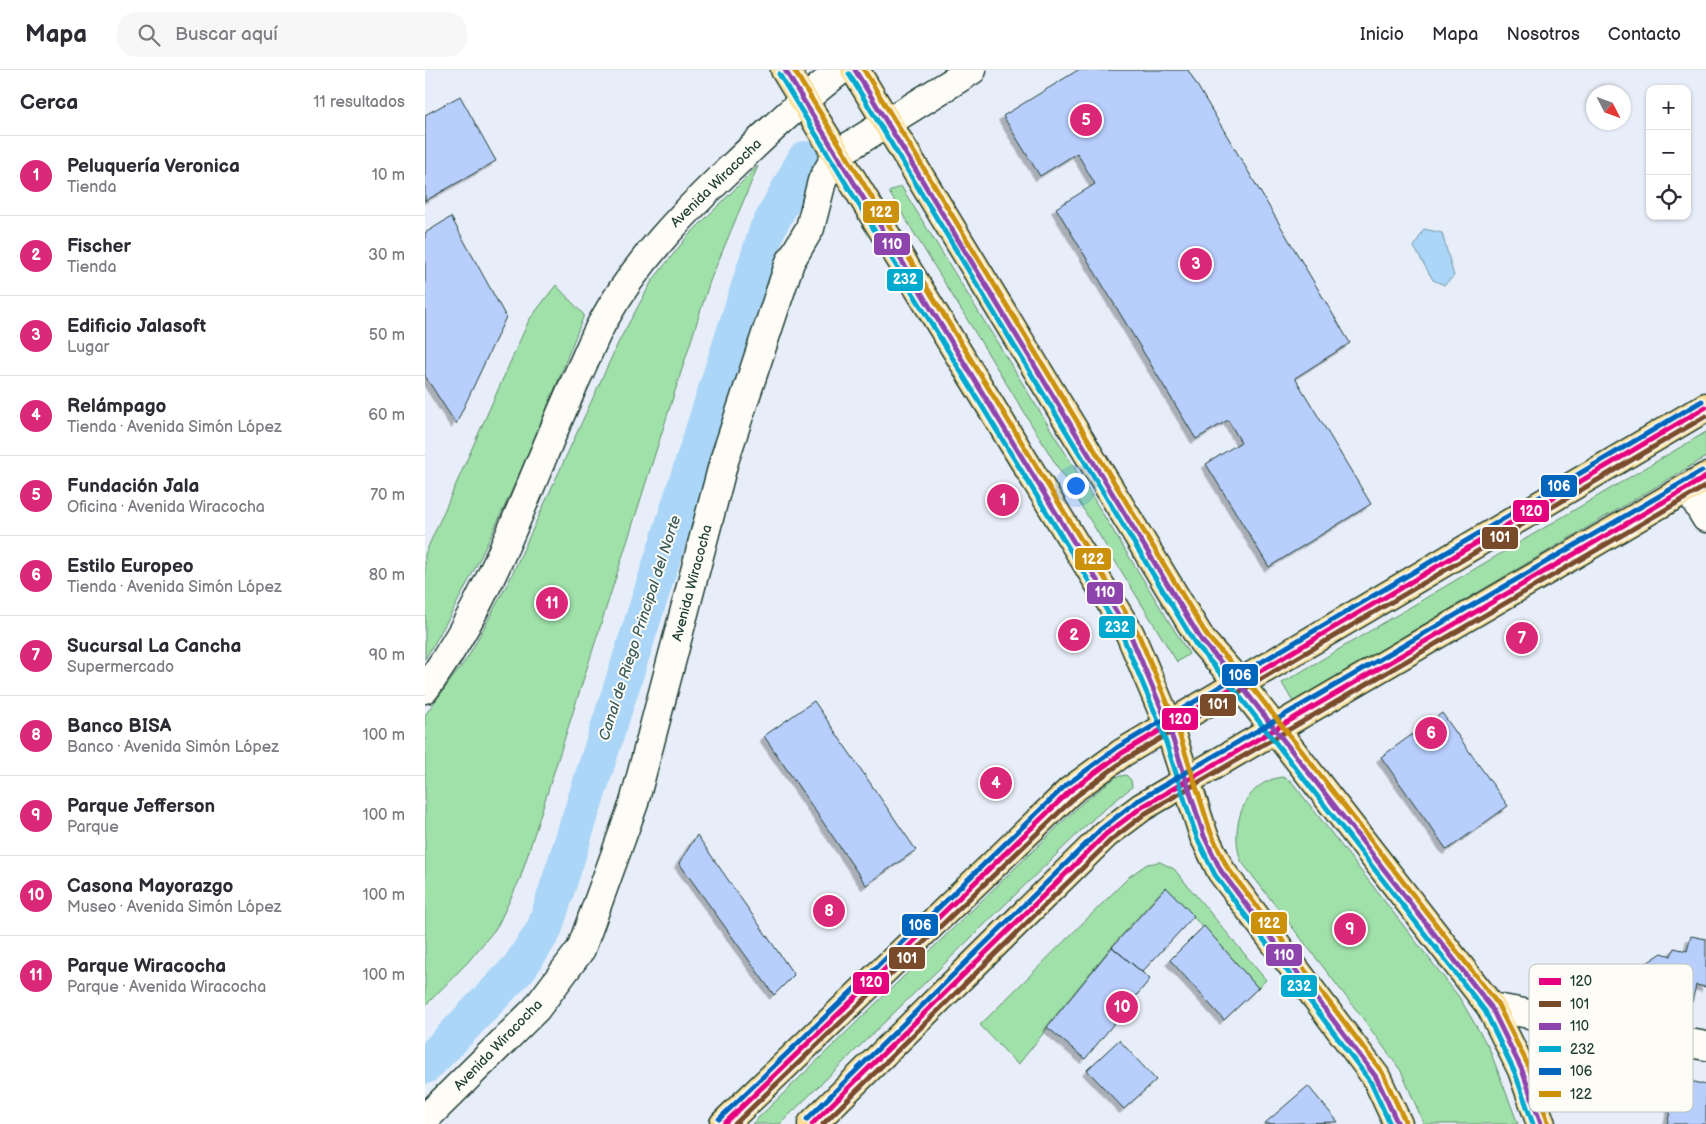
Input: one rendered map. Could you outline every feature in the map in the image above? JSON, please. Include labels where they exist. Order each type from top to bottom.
[{"type":"main road","points":[[785,70],[1130,634],[1148,672],[1168,724],[1204,836],[1221,871],[1376,1077],[1398,1124]]},
{"type":"main road","points":[[855,70],[1202,641],[1239,683],[1491,1008],[1522,1070],[1529,1090]]},
{"type":"main road","points":[[724,1124],[1070,791],[1122,753],[1168,724],[1706,407]]},
{"type":"main road","points":[[812,1124],[1106,834],[1142,807],[1697,483]]},
{"type":"main road","points":[[1537,1112],[1541,1124]]},
{"type":"street","name":"Avenida Wiracocha","points":[[425,689],[450,654],[499,561],[557,422],[602,323],[639,264],[671,226],[802,100],[841,70]]},
{"type":"street","name":"Avenida Wiracocha","points":[[425,1119],[536,1009],[581,948],[634,803],[724,461],[790,262],[811,228],[822,181],[837,154],[887,121],[973,70]]},
{"type":"street","points":[[1697,483],[1706,518]]},
{"type":"street","points":[[1491,1008],[1529,1015]]},
{"type":"street","points":[[1693,1044],[1706,1046]]},
{"type":"green space","points":[[758,166],[710,281],[520,879],[497,927],[468,962],[425,1006],[425,715],[468,657],[509,581],[619,341],[652,281],[687,237]]},
{"type":"green space","points":[[901,186],[1189,654],[1177,662],[889,192]]},
{"type":"green space","points":[[556,285],[584,315],[512,490],[471,576],[425,659],[425,554],[529,320]]},
{"type":"green space","points":[[1706,432],[1706,457],[1293,702],[1282,683]]},
{"type":"green space","points":[[1126,775],[1131,780],[1132,787],[1095,817],[780,1124],[752,1124],[1081,804],[1116,777]]},
{"type":"green space","points":[[1282,777],[1291,781],[1459,997],[1489,1048],[1518,1124],[1424,1124],[1401,1071],[1361,1016],[1241,861],[1237,835],[1238,821],[1242,809],[1257,788],[1269,781]]},
{"type":"green space","points":[[1160,862],[1174,869],[1266,980],[1258,988],[1166,887],[1112,947],[1018,1065],[980,1025],[1130,876],[1147,864]]},
{"type":"water","points":[[1424,229],[1442,233],[1454,276],[1444,285],[1433,280],[1414,247]]},
{"type":"building","points":[[1078,70],[1188,70],[1350,343],[1295,378],[1371,504],[1269,567],[1206,464],[1241,442],[1228,420],[1196,439],[1056,208],[1095,184],[1077,153],[1040,176],[1003,116]]},
{"type":"building","points":[[460,96],[496,161],[425,201],[425,115]]},
{"type":"building","points":[[451,217],[506,317],[456,424],[425,376],[425,233]]},
{"type":"building","points":[[814,701],[916,850],[866,885],[764,736]]},
{"type":"building","points":[[1442,713],[1508,806],[1447,850],[1381,757]]},
{"type":"building","points":[[697,835],[794,975],[774,995],[679,863]]},
{"type":"building","points":[[1166,887],[1194,916],[1142,972],[1112,947]]},
{"type":"building","points":[[1204,926],[1258,988],[1224,1020],[1170,960]]},
{"type":"building","points":[[1691,936],[1706,939],[1706,987],[1696,985],[1693,998],[1693,964],[1645,964],[1662,953],[1671,956],[1674,948],[1687,951]]},
{"type":"building","points":[[1112,947],[1150,979],[1085,1059],[1047,1027]]},
{"type":"building","points":[[1119,1040],[1156,1080],[1124,1109],[1087,1070]]},
{"type":"building","points":[[1693,1082],[1706,1085],[1706,1124],[1667,1124],[1670,1112],[1693,1112]]},
{"type":"building","points":[[1308,1086],[1338,1122],[1264,1124]]},
{"type":"waterway","name":"Canal de Riego Principal del Norte","points":[[425,1066],[519,968],[544,930],[767,230],[805,159]]},
{"type":"transit line","name":"110","points":[[785,70],[1130,634],[1168,724],[1204,836],[1221,871],[1376,1077],[1398,1124]]},
{"type":"transit line","name":"122","points":[[794,70],[1137,631],[1175,721],[1211,833],[1227,867],[1382,1072],[1405,1121]]},
{"type":"transit line","name":"110","points":[[855,70],[1202,641],[1239,683],[1491,1007],[1522,1070],[1529,1090]]},
{"type":"transit line","name":"122","points":[[864,70],[1208,637],[1245,678],[1497,1003],[1529,1067]]},
{"type":"transit line","name":"232","points":[[779,74],[1123,637],[1161,727],[1197,838],[1215,875],[1370,1081],[1390,1124]]},
{"type":"transit line","name":"232","points":[[849,74],[1196,645],[1233,688],[1485,1011],[1515,1073],[1533,1124]]},
{"type":"transit line","name":"106","points":[[719,1119],[1065,786],[1118,747],[1702,401]]},
{"type":"transit line","name":"120","points":[[724,1124],[1070,791],[1122,753],[1706,407]]},
{"type":"transit line","name":"101","points":[[735,1124],[1075,797],[1126,759],[1706,416]]},
{"type":"transit line","name":"106","points":[[807,1119],[1101,829],[1137,801],[1702,471]]},
{"type":"transit line","name":"120","points":[[812,1124],[1106,834],[1142,807],[1706,477]]},
{"type":"transit line","name":"101","points":[[823,1124],[1111,840],[1146,813],[1706,486]]},
{"type":"transit line","name":"110","points":[[1537,1112],[1541,1124]]},
{"type":"transit line","name":"122","points":[[1545,1112],[1548,1122]]},
{"type":"place","name":"Fundación Jala","points":[[1086,120]]},
{"type":"place","name":"Edificio Jalasoft","points":[[1196,264]]},
{"type":"place","name":"Peluquería Veronica","points":[[1003,500]]},
{"type":"place","name":"Parque Wiracocha","points":[[552,603]]},
{"type":"place","name":"Fischer","points":[[1074,635]]},
{"type":"place","name":"Sucursal La Cancha","points":[[1522,638]]},
{"type":"place","name":"Estilo Europeo","points":[[1431,733]]},
{"type":"place","name":"Relámpago","points":[[996,783]]},
{"type":"place","name":"Banco BISA","points":[[829,911]]},
{"type":"place","name":"Parque Jefferson","points":[[1350,929]]},
{"type":"place","name":"Casona Mayorazgo","points":[[1122,1007]]}]
